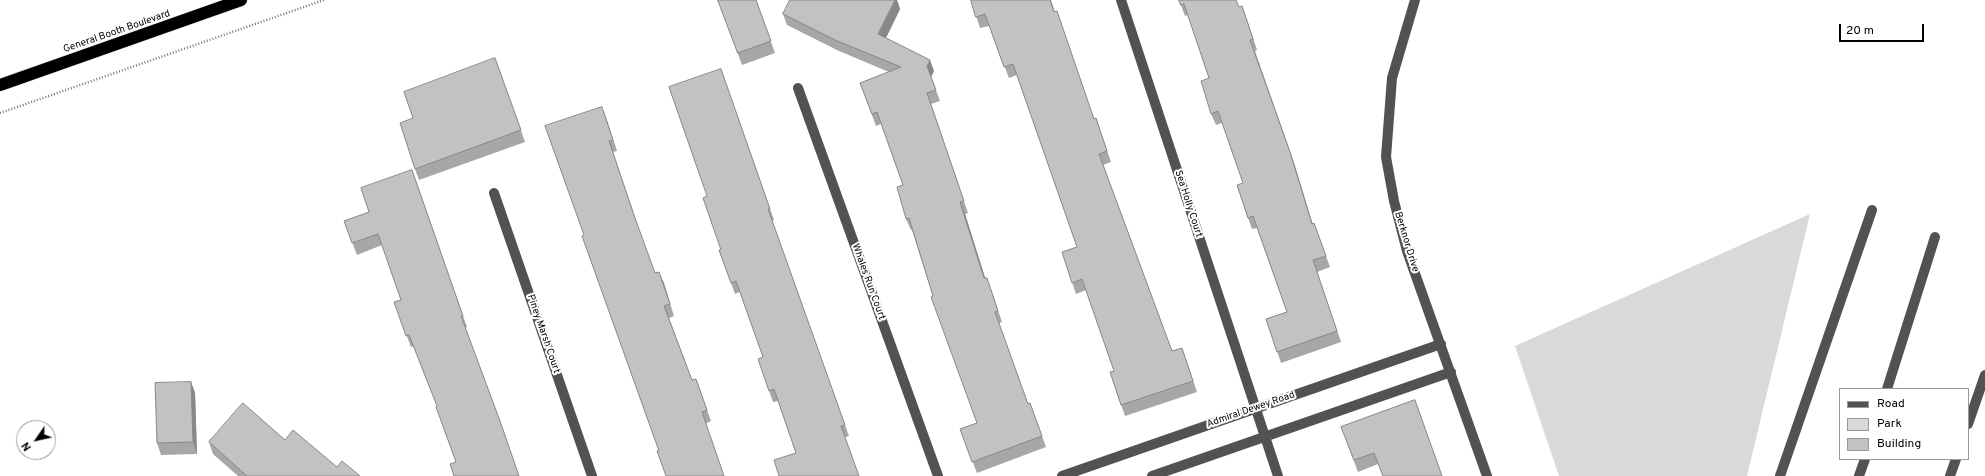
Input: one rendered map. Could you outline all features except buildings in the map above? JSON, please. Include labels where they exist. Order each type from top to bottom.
[{"type":"highway","name":"General Booth Boulevard","points":[[0,85],[240,0]]},
{"type":"street","name":"Sea Holly Court","points":[[1121,0],[1278,476]]},
{"type":"street","name":"Berknor Drive","points":[[1415,0],[1392,78],[1386,157],[1394,201],[1407,251],[1487,476]]},
{"type":"street","name":"Whales Run Court","points":[[798,88],[938,476]]},
{"type":"street","name":"Piney Marsh Court","points":[[494,193],[592,476]]},
{"type":"street","points":[[1780,476],[1872,210]]},
{"type":"street","points":[[1887,388],[1935,237]]},
{"type":"street","name":"Admiral Dewey Road","points":[[1062,476],[1441,344]]},
{"type":"street","points":[[1152,476],[1451,372]]},
{"type":"street","points":[[1969,421],[1985,375]]},
{"type":"street","points":[[1859,476],[1865,460]]},
{"type":"street","points":[[1950,476],[1956,460]]},
{"type":"path","points":[[0,113],[324,0]]},
{"type":"green space","points":[[1810,214],[1747,476],[1559,476],[1515,346]]}]
